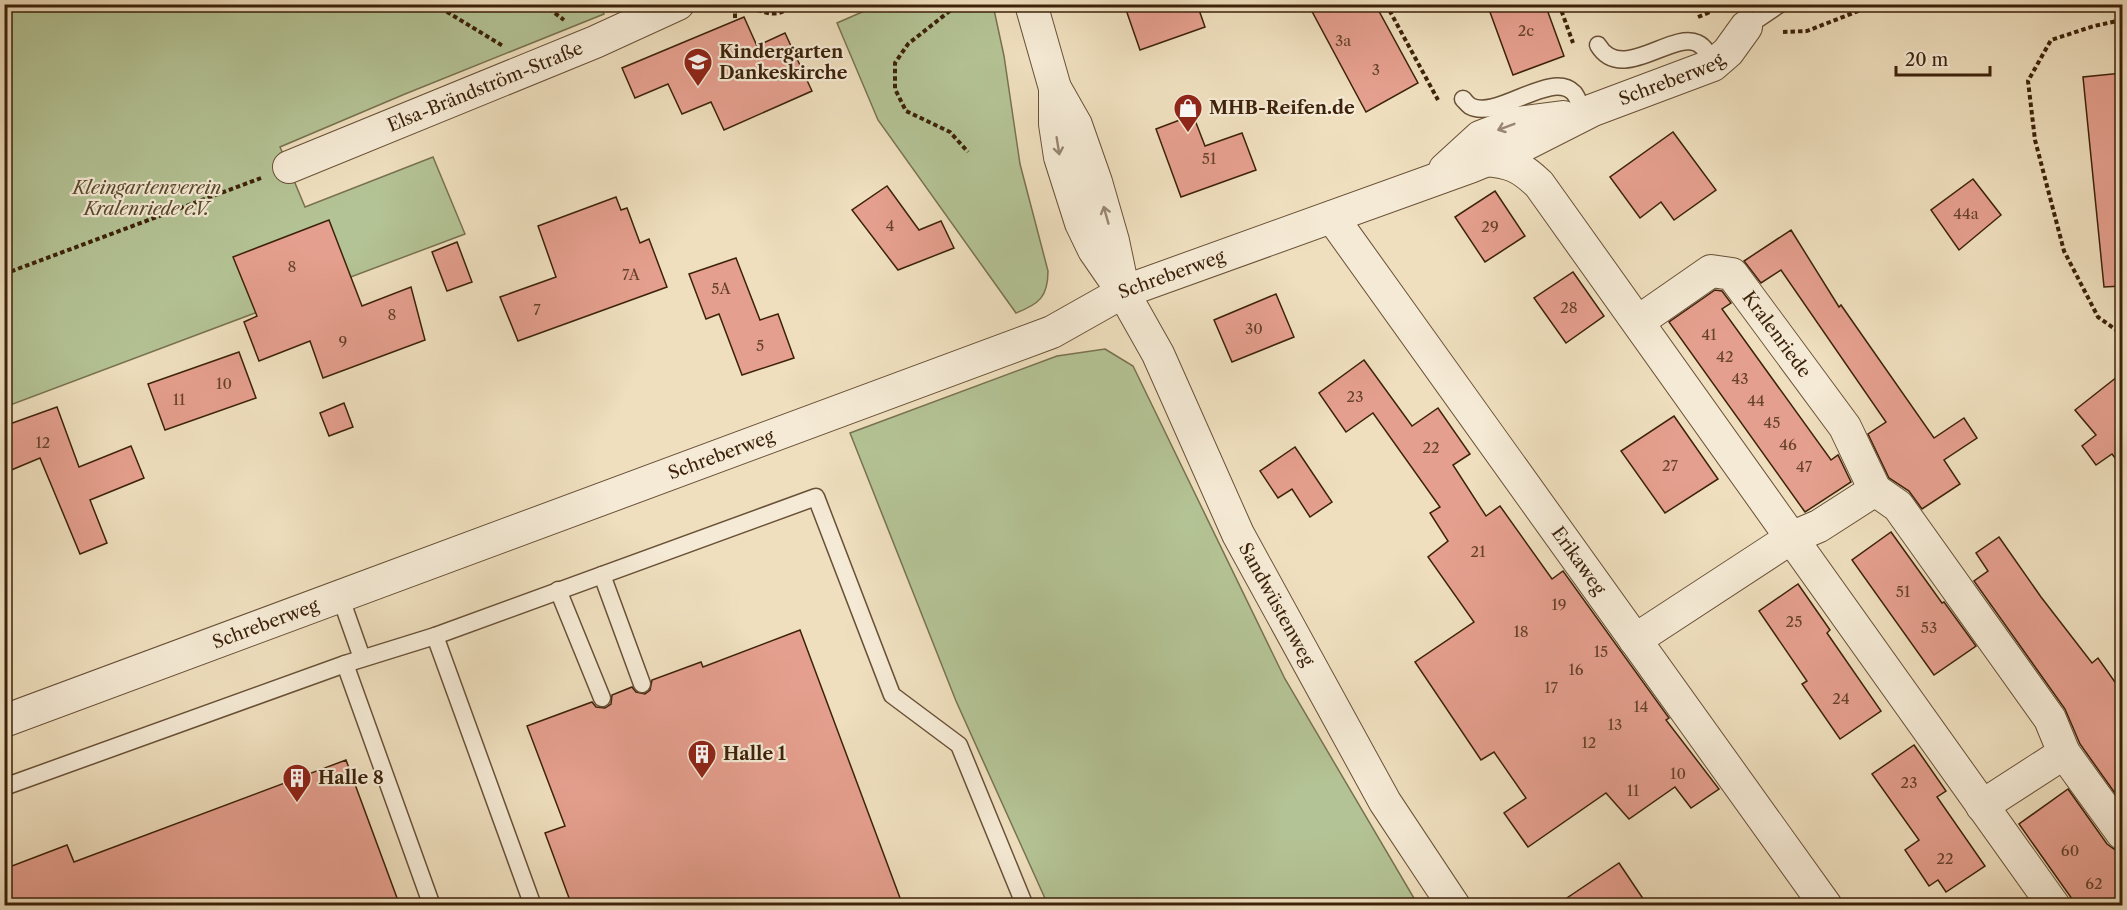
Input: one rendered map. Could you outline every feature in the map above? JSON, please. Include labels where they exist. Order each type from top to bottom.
[{"type":"street","name":"Elsa-Brändström-Straße","points":[[289,167],[595,42],[678,4]]},
{"type":"street","name":"Sandwüstenweg","points":[[1031,4],[1055,88],[1076,125],[1096,182],[1113,241],[1123,292],[1158,354],[1238,534],[1385,802],[1454,906]]},
{"type":"street","name":"Schreberweg","points":[[4,721],[1052,332],[1123,292],[1434,180],[1527,144],[1585,114],[1713,65],[1728,52],[1746,27]]},
{"type":"street","name":"Schreberweg","points":[[1434,180],[1480,137],[1516,123],[1585,114]]},
{"type":"street","points":[[1485,160],[1507,162],[1525,171],[1539,184],[1639,321],[2054,906]]},
{"type":"street","name":"Erikaweg","points":[[1332,216],[1826,906]]},
{"type":"street","name":"Kralenriede","points":[[1639,321],[1711,271],[1732,274],[1845,427],[1875,489],[1898,506],[2050,719],[2064,753],[2122,833]]},
{"type":"street","points":[[1635,640],[1791,538],[1819,526],[1875,489]]},
{"type":"street","points":[[1982,806],[2064,753]]},
{"type":"lane","points":[[1746,27],[1780,4]]},
{"type":"lane","points":[[1598,45],[1602,52],[1612,58],[1630,59],[1683,42],[1696,42],[1708,52],[1713,65]]},
{"type":"lane","points":[[1463,99],[1470,106],[1484,109],[1549,88],[1563,87],[1574,94],[1585,114]]},
{"type":"lane","points":[[4,787],[362,658],[435,636],[816,497],[892,695],[959,745],[1025,906]]},
{"type":"lane","points":[[602,574],[642,684]]},
{"type":"lane","points":[[558,591],[602,698]]},
{"type":"lane","points":[[340,596],[362,658]]},
{"type":"lane","points":[[435,636],[533,906]]},
{"type":"lane","points":[[345,664],[432,906]]},
{"type":"path","points":[[434,4],[511,51]]},
{"type":"path","points":[[735,18],[735,10],[743,7],[751,6],[770,15],[783,12],[795,4]]},
{"type":"path","points":[[952,4],[951,10],[908,44],[895,63],[894,89],[906,111],[950,132],[968,152]]},
{"type":"path","points":[[1386,4],[1441,105]]},
{"type":"path","points":[[1697,17],[1708,14],[1712,4]]},
{"type":"path","points":[[1746,27],[1787,33],[1807,31],[1871,4]]},
{"type":"path","points":[[2122,20],[2094,26],[2051,40],[2028,81],[2035,140],[2064,250],[2098,317],[2122,334]]},
{"type":"path","points":[[4,274],[161,217],[289,167]]},
{"type":"green space","name":"Kleingartenverein Kralenriede e.V.","points":[[5,5],[600,5],[604,14],[280,147],[305,207],[433,157],[465,234],[5,407]]},
{"type":"green space","points":[[878,5],[993,5],[1004,56],[1020,164],[1048,271],[1048,280],[1041,298],[1024,310],[1016,313],[878,120],[837,23]]},
{"type":"green space","points":[[1105,349],[1133,366],[1285,679],[1418,905],[1048,905],[956,701],[850,433],[1057,356]]},
{"type":"building","points":[[1124,4],[1197,4],[1205,27],[1140,50]]},
{"type":"building","points":[[1308,4],[1375,4],[1418,83],[1366,112]]},
{"type":"building","points":[[1487,4],[1545,4],[1564,56],[1513,75]]},
{"type":"building","points":[[744,17],[757,46],[785,33],[812,91],[724,130],[711,102],[682,114],[668,84],[635,98],[622,68]]},
{"type":"building","points":[[2122,73],[2122,286],[2104,287],[2083,77]]},
{"type":"building","points":[[1193,115],[1205,146],[1242,133],[1256,170],[1181,197],[1156,129]]},
{"type":"building","points":[[1673,132],[1716,190],[1674,220],[1661,202],[1640,218],[1610,177]]},
{"type":"building","points":[[1973,179],[2001,215],[1959,250],[1931,210]]},
{"type":"building","points":[[887,186],[919,230],[941,221],[954,248],[898,270],[852,210]]},
{"type":"building","points":[[1495,191],[1525,236],[1485,262],[1455,217]]},
{"type":"building","points":[[616,197],[621,210],[627,208],[640,243],[649,239],[667,287],[518,341],[500,297],[556,277],[538,226]]},
{"type":"building","points":[[329,220],[362,306],[411,287],[425,340],[323,378],[310,341],[259,361],[244,322],[257,316],[233,257]]},
{"type":"building","points":[[1791,230],[1839,307],[1841,305],[1934,438],[1964,418],[1977,438],[1944,460],[1960,484],[1922,509],[1909,491],[1889,478],[1868,434],[1886,422],[1781,270],[1761,283],[1744,261]]},
{"type":"building","points":[[457,242],[472,282],[447,291],[432,252]]},
{"type":"building","points":[[736,258],[760,320],[778,314],[794,358],[742,375],[719,314],[706,319],[689,274]]},
{"type":"building","points":[[1573,272],[1604,316],[1566,343],[1534,298]]},
{"type":"building","points":[[1715,290],[1722,291],[1731,303],[1722,309],[1831,460],[1838,455],[1851,482],[1805,512],[1669,322]]},
{"type":"building","points":[[1276,294],[1294,337],[1232,362],[1214,320]]},
{"type":"building","points":[[239,352],[256,398],[165,430],[148,384]]},
{"type":"building","points":[[1364,360],[1412,426],[1438,408],[1470,454],[1453,465],[1486,516],[1500,506],[1552,579],[1563,571],[1669,718],[1666,720],[1719,789],[1691,808],[1675,787],[1629,819],[1606,793],[1528,847],[1504,813],[1526,798],[1494,752],[1481,760],[1415,662],[1474,622],[1428,557],[1448,541],[1430,513],[1440,507],[1373,413],[1346,432],[1319,393]]},
{"type":"building","points":[[2122,373],[2122,467],[2112,454],[2096,465],[2082,446],[2096,435],[2075,410]]},
{"type":"building","points":[[344,403],[353,427],[329,436],[320,413]]},
{"type":"building","points":[[57,407],[79,467],[131,446],[144,478],[90,500],[107,543],[80,554],[40,458],[4,473],[4,426]]},
{"type":"building","points":[[1674,416],[1718,479],[1665,513],[1621,451]]},
{"type":"building","points":[[1295,447],[1332,502],[1310,517],[1292,489],[1278,498],[1260,471]]},
{"type":"building","points":[[1891,532],[1976,646],[1934,675],[1852,560]]},
{"type":"building","points":[[1999,537],[2041,597],[2092,663],[2098,658],[2122,692],[2122,803],[2080,744],[2065,709],[1974,581],[1988,571],[1976,553]]},
{"type":"building","points":[[1798,584],[1830,630],[1827,633],[1881,711],[1840,739],[1802,684],[1807,681],[1759,611]]},
{"type":"building","name":"Halle 1","points":[[800,630],[903,906],[572,906],[545,833],[565,826],[527,726],[592,702],[596,707],[605,708],[611,704],[612,695],[632,687],[636,692],[645,694],[650,690],[652,680],[701,662],[703,667]]},
{"type":"building","points":[[1914,745],[1946,791],[1937,797],[1985,866],[1946,892],[1938,880],[1929,886],[1905,850],[1919,840],[1872,774]]},
{"type":"building","name":"Halle 8","points":[[346,760],[400,906],[4,906],[4,869],[67,845],[74,862]]},
{"type":"building","points":[[2068,789],[2107,844],[2122,851],[2122,906],[2077,906],[2019,824]]},
{"type":"building","points":[[1619,863],[1648,906],[1555,906]]},
{"type":"place","name":"Kindergarten Dankeskirche","points":[[698,88]]},
{"type":"place","name":"MHB-Reifen.de","points":[[1188,134]]},
{"type":"place","name":"Halle 1","points":[[702,780]]},
{"type":"place","name":"Halle 8","points":[[297,804]]}]
